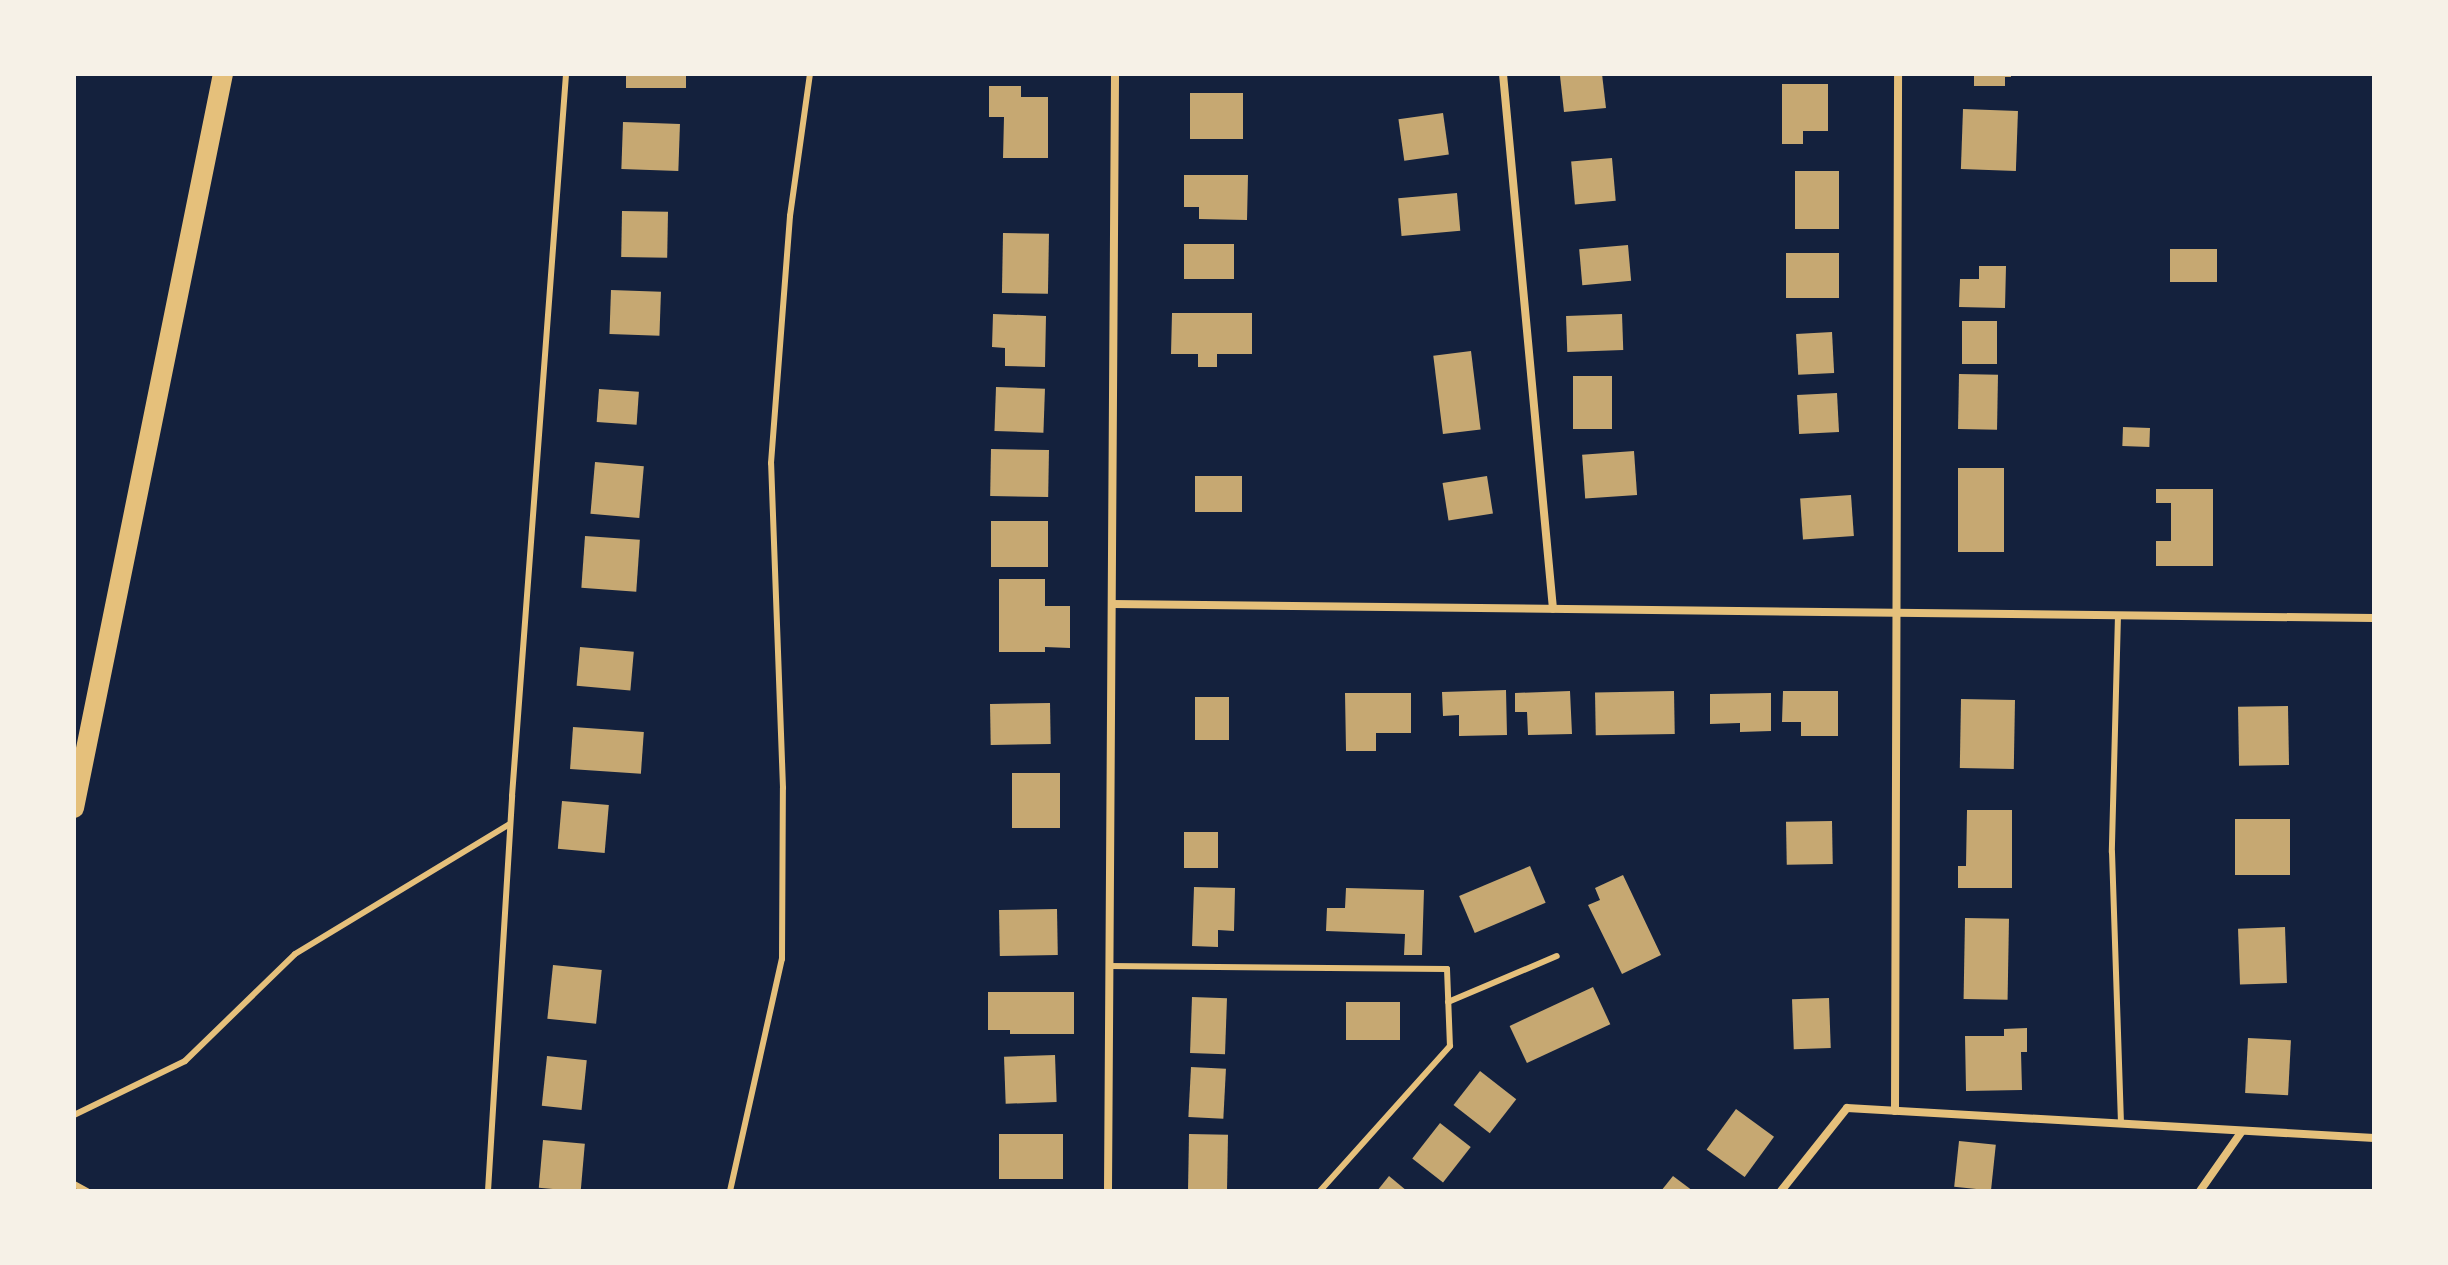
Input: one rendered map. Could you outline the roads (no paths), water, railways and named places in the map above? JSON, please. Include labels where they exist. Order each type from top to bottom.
[{"type":"main road","points":[[74,808],[223,74]]},
{"type":"street","points":[[1108,1191],[1115,74]]},
{"type":"street","points":[[1503,74],[1553,609]]},
{"type":"street","points":[[1895,1111],[1898,74]]},
{"type":"street","points":[[1112,604],[2374,618]]},
{"type":"street","points":[[1781,1191],[1847,1108],[2374,1138]]},
{"type":"street","points":[[2200,1191],[2242,1131]]},
{"type":"lane","points":[[488,1191],[510,824],[566,74]]},
{"type":"lane","points":[[730,1191],[782,959],[783,788],[771,463],[790,216],[810,74]]},
{"type":"lane","points":[[2118,615],[2112,852],[2121,1124]]},
{"type":"lane","points":[[74,1115],[185,1061],[295,954],[510,824]]},
{"type":"lane","points":[[1448,1002],[1557,956]]},
{"type":"lane","points":[[1109,966],[1447,969],[1450,1046],[1320,1191]]},
{"type":"lane","points":[[74,1184],[87,1191]]}]
